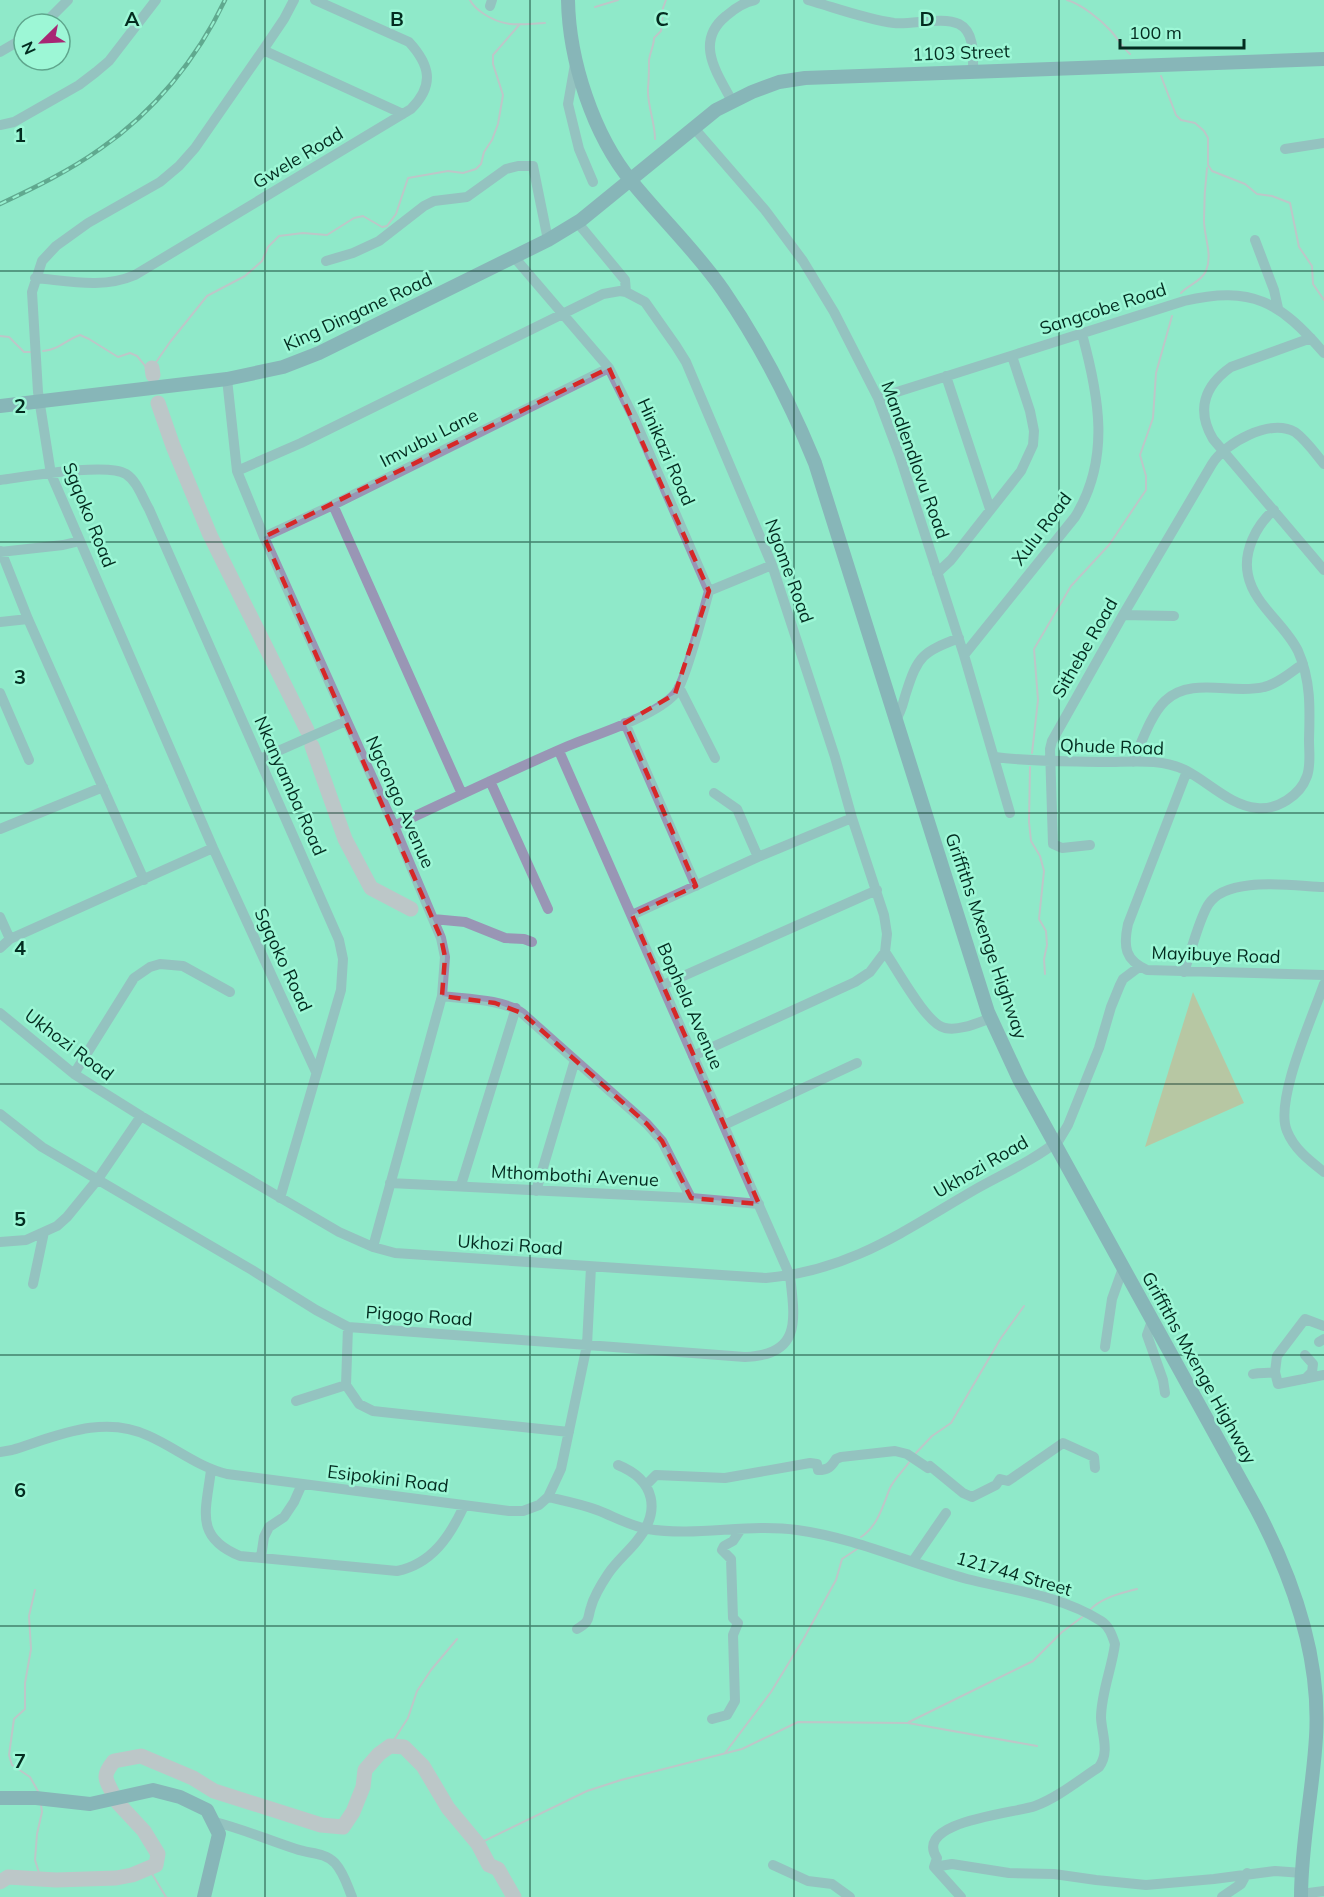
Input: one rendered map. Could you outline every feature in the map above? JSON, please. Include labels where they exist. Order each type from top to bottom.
[{"type":"street","points":[[56,12],[68,0]]},
{"type":"street","points":[[0,125],[14,122],[79,85],[96,72],[109,61],[156,0]]},
{"type":"street","name":"Sgqoko Road","points":[[294,0],[263,50],[195,148],[179,166],[160,182],[63,240],[42,261],[32,292],[39,402],[51,474],[213,848],[316,1072]]},
{"type":"street","name":"Gwele Road","points":[[35,278],[102,284],[127,279],[404,114],[421,99],[428,75],[426,66],[409,42],[315,0]]},
{"type":"street","name":"Griffiths Mxenge Highway","points":[[568,0],[569,29],[576,61],[592,111],[612,153],[631,181],[674,228],[722,288],[766,358],[793,410],[815,463],[991,1018],[1019,1079],[1257,1508],[1283,1563],[1306,1632],[1320,1732],[1301,1896]]},
{"type":"street","points":[[732,101],[711,60],[708,45],[714,30],[722,19],[731,11],[755,0]]},
{"type":"street","points":[[808,0],[895,23],[948,22],[959,24],[966,30],[971,40],[973,71]]},
{"type":"street","points":[[263,50],[404,114]]},
{"type":"street","name":"1103 Street","points":[[631,181],[716,110],[752,92],[779,82],[805,78],[1324,59]]},
{"type":"street","points":[[576,61],[568,105],[579,149],[593,182]]},
{"type":"street","name":"Mandlendlovu Road","points":[[693,128],[765,210],[803,261],[834,312],[878,398],[900,457],[959,638],[1010,813]]},
{"type":"street","points":[[1285,149],[1324,143]]},
{"type":"street","points":[[326,261],[353,253],[379,241],[424,206],[434,201],[467,197],[506,169],[518,166],[533,166],[548,240]]},
{"type":"street","name":"King Dingane Road","points":[[0,406],[227,379],[283,367],[320,353],[548,240],[577,222],[631,181]]},
{"type":"street","points":[[237,471],[603,294],[626,292],[625,280],[577,222]]},
{"type":"street","points":[[1255,240],[1274,290],[1278,308]]},
{"type":"street","name":"Hinikazi Road","points":[[514,257],[609,368],[634,418],[709,591]]},
{"type":"street","name":"Ngome Road","points":[[626,292],[645,302],[657,316],[686,362],[772,565],[877,890],[887,933],[885,952]]},
{"type":"street","name":"Sangcobe Road","points":[[878,398],[1184,301],[1217,294],[1246,296],[1278,308],[1292,318],[1324,353]]},
{"type":"street","name":"Xulu Road","points":[[964,655],[1075,517],[1087,498],[1096,456],[1098,424],[1097,396],[1082,334]]},
{"type":"street","points":[[1311,338],[1231,368],[1214,381],[1209,389],[1204,408],[1208,431],[1222,450],[1324,570]]},
{"type":"street","points":[[938,573],[961,548],[1029,458],[1034,431],[1012,356]]},
{"type":"street","name":"Imvubu Lane","points":[[264,537],[609,368]]},
{"type":"street","points":[[946,376],[990,510]]},
{"type":"street","name":"Ngcongo Avenue","points":[[227,379],[237,471],[264,537],[394,826],[441,938],[446,957],[442,996],[373,1247]]},
{"type":"street","points":[[1222,450],[1257,431],[1278,428],[1294,432],[1324,464]]},
{"type":"street","name":"Sithebe Road","points":[[1090,845],[1062,848],[1053,844],[1050,749],[1056,733],[1123,615],[1222,450]]},
{"type":"street","name":"Nkanyamba Road","points":[[0,480],[82,470],[116,470],[128,475],[134,482],[149,509],[339,940],[343,959],[341,990],[280,1198]]},
{"type":"street","points":[[333,505],[462,794]]},
{"type":"street","name":"Qhude Road","points":[[995,757],[1051,761],[1164,763],[1187,771],[1247,807],[1265,809],[1275,806],[1298,792],[1305,781],[1309,765],[1310,691],[1303,664],[1292,640],[1261,601],[1248,574],[1247,557],[1253,540],[1267,516],[1274,510]]},
{"type":"street","points":[[80,541],[0,551],[144,880]]},
{"type":"street","points":[[394,826],[662,704],[675,694],[679,687],[709,591],[772,565]]},
{"type":"street","points":[[1123,615],[1174,616]]},
{"type":"street","points":[[0,622],[28,619]]},
{"type":"street","points":[[896,719],[922,656],[934,648],[959,638]]},
{"type":"street","points":[[1132,762],[1159,707],[1176,693],[1186,689],[1266,687],[1303,664]]},
{"type":"street","points":[[679,687],[715,758]]},
{"type":"street","points":[[0,693],[29,760]]},
{"type":"street","points":[[260,759],[346,721]]},
{"type":"street","points":[[624,723],[696,886]]},
{"type":"street","name":"Bophela Avenue","points":[[559,751],[790,1276]]},
{"type":"street","name":"Mayibuye Road","points":[[1187,771],[1128,924],[1126,948],[1130,958],[1138,967],[1147,970],[1324,975]]},
{"type":"street","points":[[490,781],[548,909]]},
{"type":"street","points":[[0,829],[103,787]]},
{"type":"street","points":[[714,794],[737,809],[758,857]]},
{"type":"street","points":[[632,915],[758,857],[852,818]]},
{"type":"street","points":[[0,948],[10,939],[213,848]]},
{"type":"street","points":[[1184,972],[1208,906],[1221,893],[1244,885],[1324,887]]},
{"type":"street","points":[[663,985],[877,890]]},
{"type":"street","points":[[0,917],[10,939]]},
{"type":"street","points":[[433,919],[465,922],[505,938],[532,942]]},
{"type":"street","points":[[693,1056],[855,982],[870,972],[885,952],[923,1010],[935,1024],[944,1028],[956,1028],[991,1018]]},
{"type":"street","points":[[74,1074],[134,978],[150,967],[160,964],[183,966],[230,992]]},
{"type":"street","points":[[1054,1144],[1062,1137],[1072,1116],[1102,1041],[1111,1007],[1120,985],[1123,979],[1138,967]]},
{"type":"street","points":[[1324,984],[1294,1068],[1285,1098],[1284,1116],[1286,1129],[1301,1153],[1324,1172]]},
{"type":"street","points":[[442,996],[516,1008],[647,1124],[662,1141],[691,1198]]},
{"type":"street","points":[[461,1185],[516,1008]]},
{"type":"street","name":"Ukhozi Road","points":[[0,1012],[74,1074],[141,1116],[339,1232],[373,1247],[395,1253],[748,1278],[790,1276],[835,1265],[860,1255],[1054,1144]]},
{"type":"street","points":[[536,1191],[575,1060]]},
{"type":"street","points":[[724,1125],[857,1063]]},
{"type":"street","name":"Pigogo Road","points":[[0,1114],[42,1147],[348,1327],[746,1357],[772,1354],[785,1344],[794,1328],[795,1316],[790,1276]]},
{"type":"street","points":[[0,1242],[26,1240],[44,1232],[67,1217],[98,1179],[141,1116]]},
{"type":"street","name":"Mthombothi Avenue","points":[[390,1183],[691,1198],[759,1204]]},
{"type":"street","points":[[33,1284],[44,1232]]},
{"type":"street","points":[[548,1497],[561,1469],[587,1346],[591,1267]]},
{"type":"street","points":[[1105,1347],[1112,1299],[1123,1268]]},
{"type":"street","points":[[1324,1326],[1305,1318],[1277,1356],[1275,1372],[1278,1384],[1324,1375]]},
{"type":"street","points":[[1152,1321],[1147,1335],[1165,1393]]},
{"type":"street","points":[[348,1327],[346,1384],[359,1404],[373,1411],[569,1432]]},
{"type":"street","points":[[1305,1355],[1312,1364],[1312,1372],[1305,1379]]},
{"type":"street","points":[[1253,1374],[1275,1372]]},
{"type":"street","points":[[296,1401],[346,1384]]},
{"type":"street","name":"Esipokini Road","points":[[0,1452],[84,1429],[109,1425],[128,1427],[150,1436],[211,1470],[227,1474],[464,1506],[523,1511],[539,1505],[548,1497]]},
{"type":"street","points":[[646,1485],[656,1475],[725,1478],[810,1463],[817,1464],[818,1470],[825,1470],[841,1457],[895,1451],[907,1454],[928,1468],[930,1466],[972,1497],[996,1485],[1000,1479],[1008,1481],[1063,1443],[1094,1457],[1095,1468]]},
{"type":"street","points":[[577,1629],[591,1615],[590,1608],[608,1574],[637,1542],[651,1512],[651,1494],[646,1485],[633,1471],[618,1465]]},
{"type":"street","points":[[211,1470],[206,1515],[210,1535],[225,1550],[240,1556],[398,1571],[408,1569],[425,1560],[437,1549],[458,1519],[464,1506]]},
{"type":"street","points":[[261,1557],[264,1538],[269,1527],[284,1517],[302,1484]]},
{"type":"street","name":"121744 Street","points":[[548,1497],[579,1503],[645,1528],[689,1531],[799,1530],[873,1548],[966,1579],[1030,1593],[1075,1608],[1104,1623],[1112,1634],[1115,1644],[1101,1715],[1104,1760],[1099,1767],[1033,1807],[947,1828],[935,1840],[933,1847],[937,1858],[934,1867]]},
{"type":"street","points":[[913,1561],[946,1513]]},
{"type":"street","points":[[712,1719],[726,1715],[735,1701],[733,1635],[738,1623],[733,1618],[731,1559],[722,1550],[724,1546],[734,1541],[741,1529]]},
{"type":"street","points":[[0,1798],[36,1798],[90,1804],[153,1790],[198,1804],[207,1810],[219,1834],[204,1897]]},
{"type":"street","points":[[215,1822],[298,1850],[325,1856],[335,1863],[343,1874],[352,1897]]},
{"type":"street","points":[[934,1867],[952,1864],[1009,1873],[1054,1874],[1096,1881],[1146,1885],[1214,1879],[1247,1873],[1275,1871],[1303,1873]]},
{"type":"street","points":[[773,1865],[808,1881],[832,1884],[850,1897]]},
{"type":"street","points":[[934,1867],[961,1897]]},
{"type":"street","points":[[1222,1897],[1241,1884],[1247,1873]]},
{"type":"street","points":[[1301,1896],[1324,1891]]},
{"type":"highlighted area","points":[[609,368],[709,591],[675,694],[625,723],[696,886],[632,915],[759,1204],[691,1198],[662,1141],[647,1124],[522,1013],[495,1003],[442,996],[445,957],[441,938],[264,537]]},
{"type":"shaded area","points":[[1193,992],[1244,1103],[1145,1147]]},
{"type":"waterway","points":[[470,0],[480,11],[499,21],[513,24],[545,23]]},
{"type":"waterway","points":[[595,7],[618,0]]},
{"type":"waterway","points":[[655,139],[648,95],[649,60],[654,38],[661,31],[666,0]]},
{"type":"waterway","points":[[1067,0],[1084,8],[1101,22],[1130,54]]},
{"type":"waterway","points":[[43,351],[53,349],[80,335],[118,357],[130,353],[137,356],[147,368],[152,368],[207,296],[245,276],[262,261],[268,247],[279,236],[303,233],[327,235],[354,218],[363,216],[382,227],[387,226],[396,214],[408,178],[448,171],[463,173],[476,169],[481,164],[484,152],[498,124],[503,95],[493,64],[493,55],[520,24]]},
{"type":"waterway","points":[[1161,76],[1176,115],[1181,120],[1195,123],[1208,138],[1208,165],[1212,171],[1245,184],[1257,194],[1272,196],[1290,203],[1299,247],[1312,266],[1313,284],[1324,300]]},
{"type":"waterway","points":[[1181,293],[1201,278],[1208,265],[1204,227],[1207,168]]},
{"type":"waterway","points":[[1032,753],[1038,700],[1034,649],[1071,586],[1109,545],[1146,490],[1146,476],[1140,455],[1153,418],[1156,373],[1172,316]]},
{"type":"waterway","points":[[0,336],[9,337],[24,352],[32,352]]},
{"type":"waterway","points":[[152,368],[153,375]]},
{"type":"waterway","points":[[158,403],[173,446],[210,535],[307,730]]},
{"type":"waterway","points":[[312,746],[345,839],[371,888],[411,909]]},
{"type":"waterway","points":[[1030,767],[1031,841],[1040,856],[1044,871],[1039,919],[1046,931],[1045,974]]},
{"type":"waterway","points":[[915,1454],[932,1436],[951,1423],[1001,1338],[1024,1306]]},
{"type":"waterway","points":[[861,1537],[876,1521],[892,1485],[910,1461]]},
{"type":"waterway","points":[[725,1753],[771,1692],[804,1638],[836,1580],[842,1559],[857,1549]]},
{"type":"waterway","points":[[1089,1611],[1105,1599],[1137,1589]]},
{"type":"waterway","points":[[35,1590],[29,1616],[31,1649],[25,1683],[25,1709],[14,1719],[9,1755],[12,1765],[30,1777],[39,1793]]},
{"type":"waterway","points":[[909,1722],[1033,1661],[1062,1632],[1085,1615]]},
{"type":"waterway","points":[[390,1746],[408,1718],[417,1691],[457,1639]]},
{"type":"waterway","points":[[478,1844],[587,1791],[742,1749],[798,1722],[908,1723],[1037,1746]]},
{"type":"waterway","points":[[113,1794],[106,1777],[110,1766],[114,1761],[141,1756],[193,1778],[214,1791],[321,1825],[343,1827],[353,1812],[363,1787],[365,1770],[379,1754],[390,1746],[404,1747],[423,1766],[448,1808],[478,1844],[489,1865],[498,1869],[514,1897]]},
{"type":"waterway","points":[[0,1882],[8,1877],[56,1880],[116,1878],[132,1875],[156,1865],[158,1854],[144,1831],[117,1802]]},
{"type":"waterway","points":[[41,1805],[35,1860],[41,1879]]},
{"type":"waterway","points":[[148,1867],[166,1897]]},
{"type":"railway","points":[[0,204],[76,165],[120,134],[138,118],[156,101],[187,63],[214,22],[225,0]]}]
